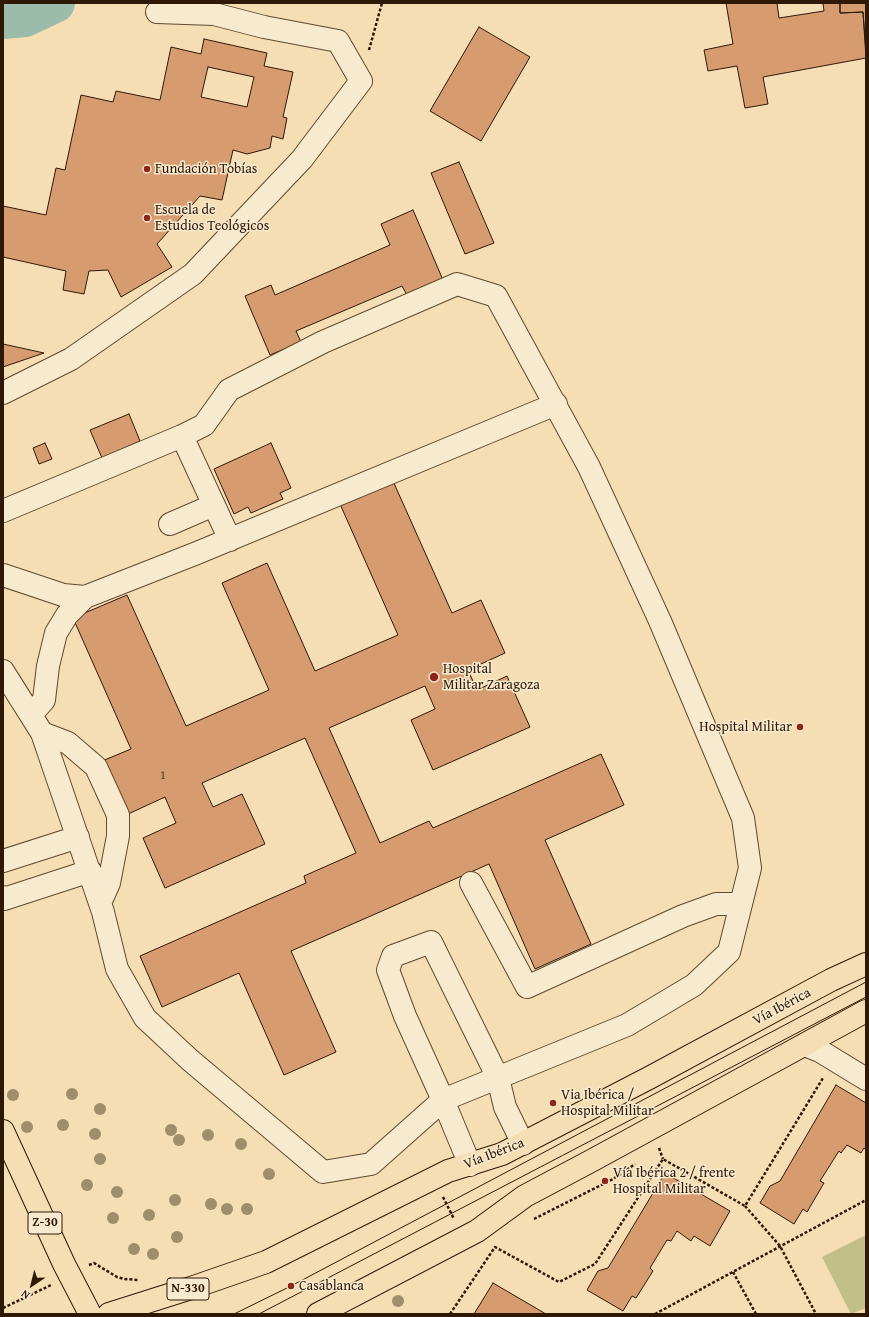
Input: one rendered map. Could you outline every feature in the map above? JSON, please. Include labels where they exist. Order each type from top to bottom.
[{"type":"highway","name":"Vía Ibérica","points":[[109,1314],[266,1262],[448,1171],[502,1154],[831,980],[866,964]]},
{"type":"highway","points":[[318,1314],[464,1238],[487,1224],[514,1202],[866,1011]]},
{"type":"highway","name":"Z-30","points":[[3,1131],[69,1275],[90,1314]]},
{"type":"lane","points":[[3,393],[71,359],[193,274],[302,159],[361,81],[338,41],[264,27],[214,14],[157,12]]},
{"type":"lane","points":[[3,512],[182,436],[204,424],[230,390],[323,342],[457,284],[496,296],[589,467],[660,621],[743,818],[750,868],[729,952],[694,985],[627,1025],[443,1100],[371,1164],[323,1172],[190,1060],[145,1018],[117,969],[100,902],[90,871],[37,724],[3,671]]},
{"type":"lane","points":[[37,724],[44,700],[48,666],[56,633],[67,615],[85,597],[230,540],[556,404]]},
{"type":"lane","points":[[182,436],[230,540]]},
{"type":"lane","points":[[170,524],[214,505]]},
{"type":"lane","points":[[3,575],[63,595],[85,597]]},
{"type":"lane","points":[[37,724],[68,743],[96,767],[118,815],[118,836],[109,883],[100,902]]},
{"type":"lane","points":[[3,861],[78,837]]},
{"type":"lane","points":[[3,897],[4,899],[90,871]]},
{"type":"lane","points":[[472,883],[527,987],[683,916],[716,904],[740,904]]},
{"type":"lane","points":[[470,1164],[405,1016],[388,970],[394,956],[431,942],[498,1078],[505,1108],[523,1144]]},
{"type":"lane","points":[[805,1045],[820,1051],[866,1079]]},
{"type":"path","points":[[361,81],[382,3]]},
{"type":"path","points":[[745,1206],[834,1059]]},
{"type":"path","points":[[659,1148],[663,1159],[745,1206],[780,1246],[816,1314]]},
{"type":"path","points":[[450,1314],[495,1247],[560,1282],[595,1264],[663,1159]]},
{"type":"path","points":[[433,1179],[464,1238]]},
{"type":"path","points":[[654,1314],[661,1312],[866,1200]]},
{"type":"path","points":[[3,1308],[94,1263],[117,1277],[143,1280]]},
{"type":"path","points":[[733,1272],[756,1314]]},
{"type":"shaded area","points":[[866,1235],[866,1308],[851,1314],[822,1257]]},
{"type":"building","points":[[726,3],[777,3],[779,18],[824,11],[823,3],[840,3],[840,13],[863,12],[866,58],[763,77],[768,104],[745,108],[737,66],[708,71],[704,50],[733,44]]},
{"type":"building","points":[[840,3],[866,3],[866,51],[863,12],[840,13]]},
{"type":"building","points":[[479,27],[530,57],[481,141],[430,111]]},
{"type":"building","name":"Fundación Tobías","points":[[204,39],[267,53],[264,66],[293,72],[283,117],[287,118],[283,139],[272,136],[270,148],[247,154],[233,150],[222,200],[200,196],[157,244],[172,267],[121,297],[108,270],[89,271],[84,294],[63,290],[66,271],[3,257],[3,206],[46,215],[56,168],[65,170],[81,95],[113,102],[116,91],[160,100],[171,47],[201,54]],"holes":[[[208,67],[254,77],[247,107],[201,97]]]},
{"type":"building","points":[[459,162],[494,243],[465,254],[431,173]]},
{"type":"building","points":[[413,210],[443,280],[407,295],[402,286],[296,331],[301,342],[270,355],[245,296],[271,285],[275,295],[390,245],[381,224]]},
{"type":"building","points":[[3,344],[44,353],[3,367]]},
{"type":"building","points":[[129,414],[140,441],[102,458],[90,430]]},
{"type":"building","points":[[45,443],[52,459],[39,464],[33,448]]},
{"type":"building","points":[[271,443],[291,488],[280,493],[283,499],[251,513],[248,507],[234,514],[214,469]]},
{"type":"building","points":[[393,481],[452,613],[481,600],[505,653],[468,670],[477,690],[507,676],[530,727],[433,770],[411,720],[435,709],[425,686],[329,728],[380,843],[429,821],[433,828],[601,754],[624,805],[545,840],[591,944],[535,969],[489,864],[291,951],[336,1052],[284,1075],[239,973],[162,1007],[140,956],[306,883],[304,876],[356,853],[305,738],[202,783],[213,807],[242,794],[265,844],[165,888],[143,838],[176,823],[165,797],[126,815],[102,761],[131,749],[73,618],[127,595],[186,726],[269,690],[222,583],[267,563],[315,671],[398,635],[340,504]]},
{"type":"building","points":[[836,1085],[866,1103],[866,1150],[864,1148],[861,1153],[847,1145],[841,1153],[839,1151],[820,1181],[824,1183],[807,1212],[803,1209],[794,1224],[760,1203],[770,1186],[780,1181]]},
{"type":"building","points":[[665,1173],[730,1211],[710,1246],[694,1236],[691,1241],[677,1231],[671,1241],[667,1240],[650,1268],[653,1271],[636,1298],[632,1296],[623,1311],[587,1290],[598,1271],[608,1268]]},
{"type":"building","points":[[493,1283],[546,1314],[474,1314]]},
{"type":"waterway","points":[[3,19],[25,17],[55,3]]},
{"type":"tram line","points":[[234,1314],[291,1286],[866,982]]},
{"type":"tram line","points":[[259,1314],[866,997]]},
{"type":"place","name":"Fundación Tobías","points":[[147,169]]},
{"type":"place","name":"Escuela de Estudios Teológicos","points":[[147,218]]},
{"type":"place","name":"Hospital Militar Zaragoza","points":[[434,677]]},
{"type":"place","name":"Hospital Militar","points":[[800,727]]},
{"type":"place","name":"Via Ibérica / Hospital Militar","points":[[553,1103]]},
{"type":"place","name":"Vía Ibérica 2 / frente Hospital Militar","points":[[605,1181]]},
{"type":"place","name":"Casablanca","points":[[291,1286]]}]
